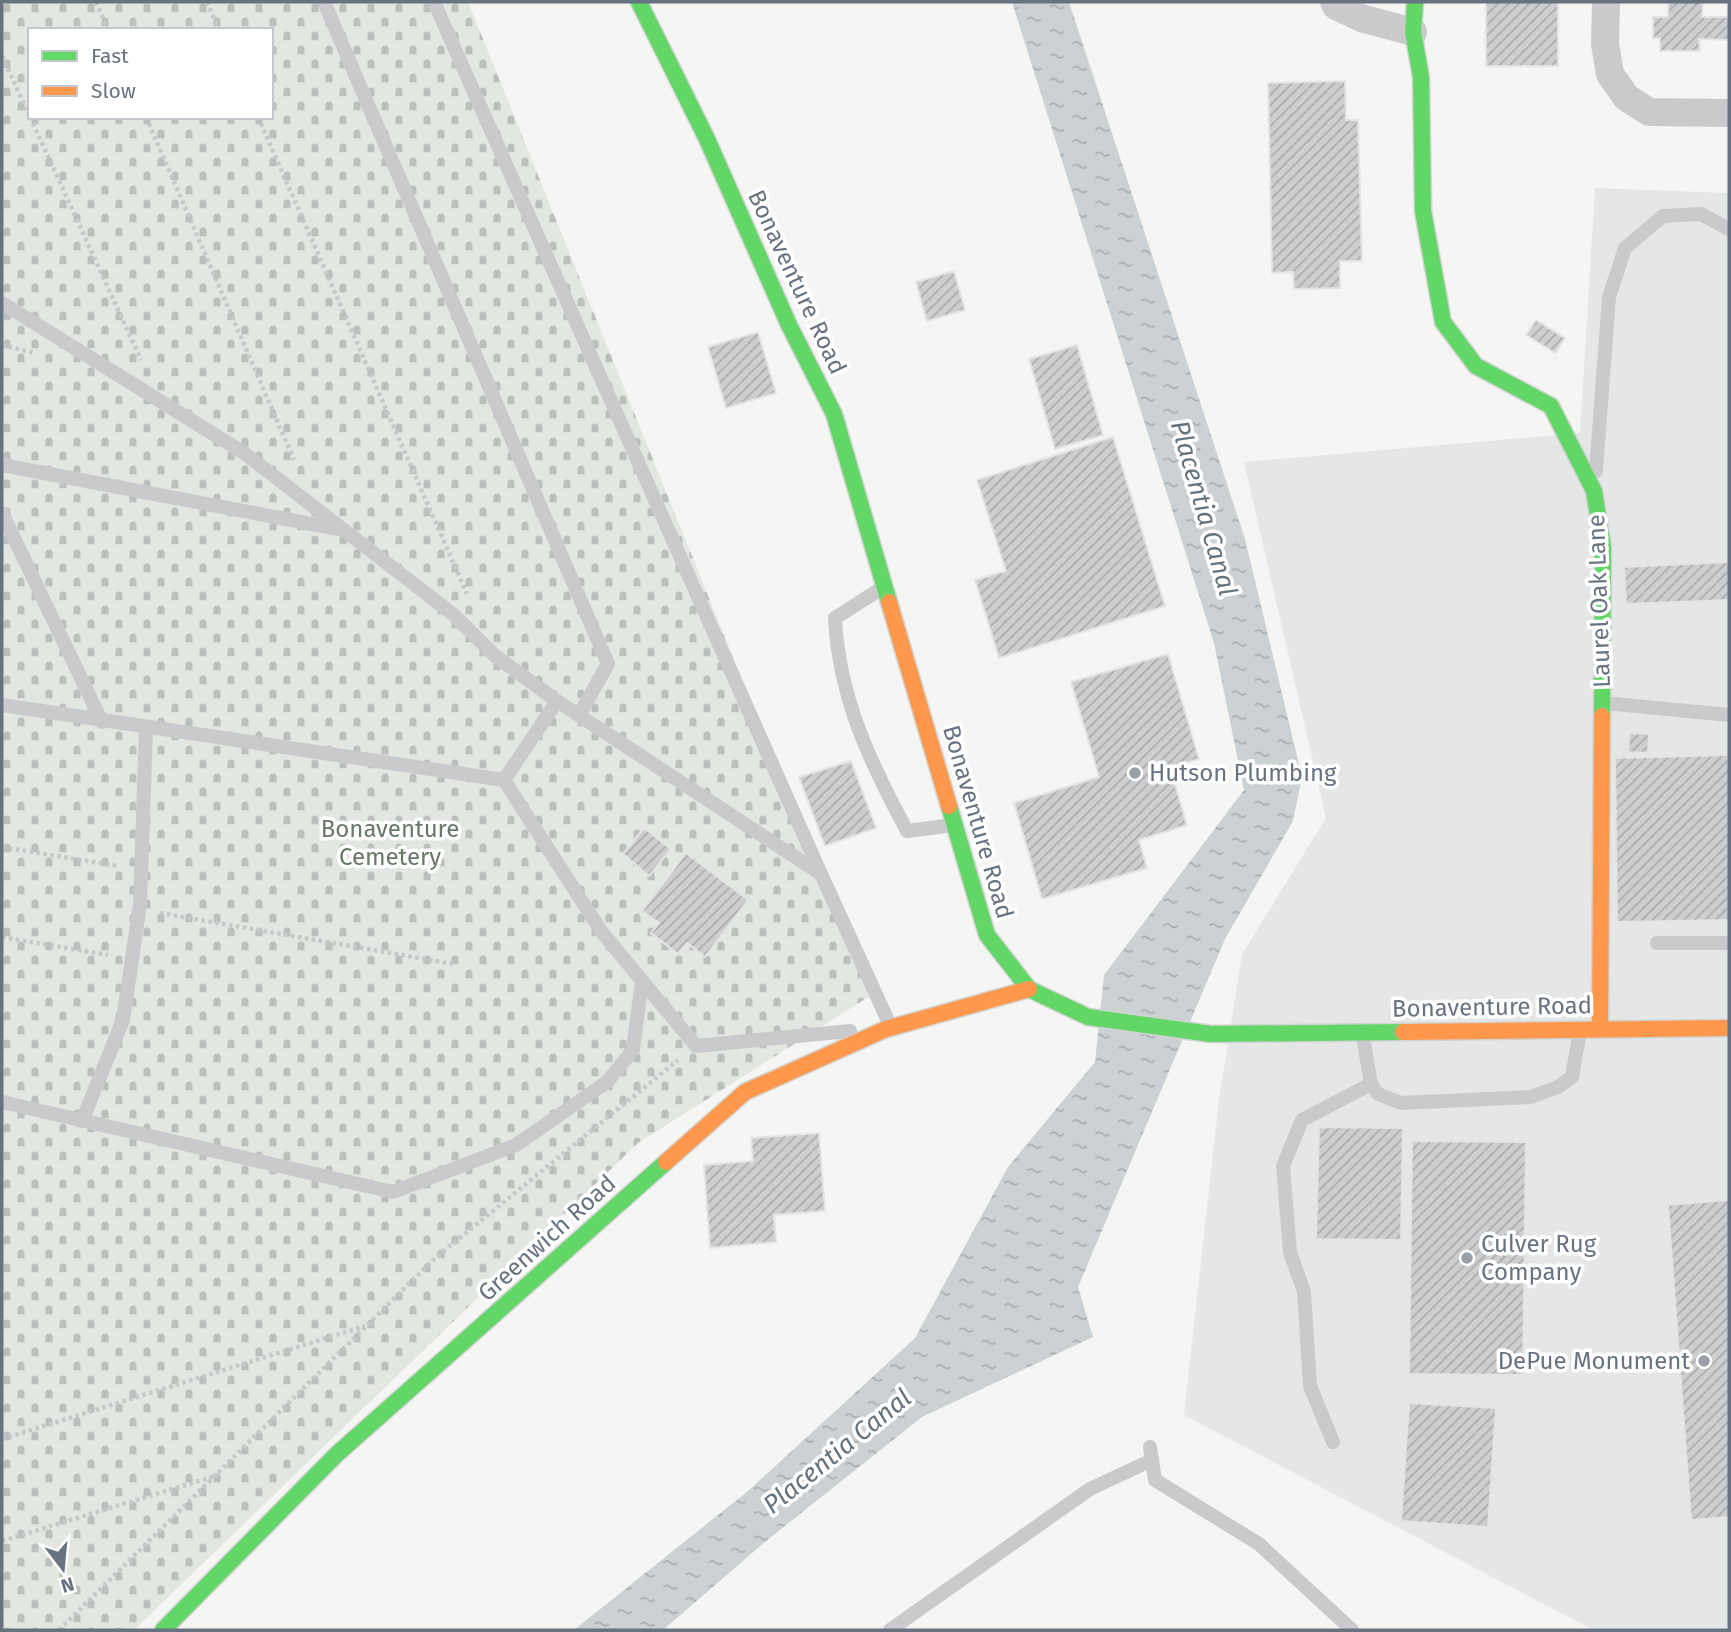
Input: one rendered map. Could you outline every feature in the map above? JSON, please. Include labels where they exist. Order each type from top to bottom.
[{"type":"street","name":"Bonaventure Road","points":[[639,2],[706,137],[789,325],[834,414],[987,935],[1029,989],[1088,1017],[1211,1034],[1729,1028]]},
{"type":"street","points":[[1334,2],[1336,6],[1361,18],[1413,32]]},
{"type":"street","name":"Laurel Oak Lane","points":[[1415,2],[1413,32],[1421,77],[1423,211],[1443,323],[1476,366],[1551,407],[1594,491],[1603,547],[1600,1029]]},
{"type":"street","points":[[1606,2],[1605,44],[1610,74],[1626,97],[1649,112],[1729,113]]},
{"type":"street","name":"Greenwich Road","points":[[163,1630],[337,1454],[746,1093],[889,1028],[1029,989]]},
{"type":"lane","points":[[324,2],[608,664],[579,715]]},
{"type":"lane","points":[[2,705],[146,729],[504,780],[601,931],[696,1046],[889,1028],[433,2]]},
{"type":"lane","points":[[1594,491],[1609,297],[1625,248],[1663,216],[1701,214],[1729,229]]},
{"type":"lane","points":[[2,303],[244,453],[454,615],[494,655],[557,701],[821,874]]},
{"type":"lane","points":[[2,465],[343,530]]},
{"type":"lane","points":[[2,513],[102,722]]},
{"type":"lane","points":[[885,586],[835,618],[837,660],[869,761],[906,831],[955,825]]},
{"type":"lane","points":[[504,780],[557,701]]},
{"type":"lane","points":[[1602,703],[1729,715]]},
{"type":"lane","points":[[82,1121],[123,1020],[139,909],[146,729]]},
{"type":"lane","points":[[1657,943],[1729,943]]},
{"type":"lane","points":[[2,1102],[393,1192],[516,1145],[607,1082],[633,1050],[642,981]]},
{"type":"lane","points":[[1362,1032],[1371,1084],[1378,1094],[1401,1103],[1531,1097],[1558,1087],[1572,1077],[1581,1030]]},
{"type":"lane","points":[[1333,1442],[1310,1386],[1304,1292],[1290,1252],[1283,1166],[1302,1120],[1371,1084]]},
{"type":"lane","points":[[890,1630],[1090,1489],[1151,1453],[1155,1480],[1259,1544],[1352,1630]]},
{"type":"path","points":[[96,2],[107,28]]},
{"type":"path","points":[[207,2],[218,28]]},
{"type":"path","points":[[2,56],[28,113]]},
{"type":"path","points":[[31,119],[160,402]]},
{"type":"path","points":[[147,119],[314,508]]},
{"type":"path","points":[[259,119],[471,604]]},
{"type":"path","points":[[2,847],[141,870]]},
{"type":"path","points":[[139,909],[454,964]]},
{"type":"path","points":[[2,937],[132,959]]},
{"type":"path","points":[[59,1630],[434,1259],[696,1046]]},
{"type":"path","points":[[2,1439],[368,1325]]},
{"type":"path","points":[[2,1541],[219,1474]]},
{"type":"shaded area","points":[[1595,188],[1729,193],[1729,1630],[1593,1630],[1184,1415],[1219,1100],[1242,954],[1326,818],[1244,462],[1580,433]]},
{"type":"green space","name":"Bonaventure Cemetery","points":[[2,2],[468,2],[870,996],[638,1143],[134,1630],[2,1630]]},
{"type":"water","name":"Placentia Canal","points":[[1012,2],[1069,2],[1245,539],[1302,777],[1293,821],[1225,939],[1078,1287],[1093,1337],[922,1417],[766,1541],[663,1630],[574,1630],[748,1491],[915,1338],[1008,1167],[1095,1062],[1104,975],[1244,790],[1214,643]]},
{"type":"building","points":[[1486,2],[1558,2],[1558,66],[1486,66]]},
{"type":"building","points":[[1668,2],[1703,2],[1702,17],[1729,17],[1729,40],[1699,39],[1700,51],[1660,51],[1660,38],[1653,38],[1653,17],[1668,17]]},
{"type":"building","points":[[1345,81],[1346,120],[1358,120],[1362,261],[1340,261],[1340,288],[1294,289],[1293,272],[1272,273],[1268,83]]},
{"type":"building","points":[[954,271],[965,310],[927,321],[916,282]]},
{"type":"building","points":[[1536,320],[1565,338],[1555,353],[1526,335]]},
{"type":"building","points":[[758,332],[776,393],[726,408],[708,347]]},
{"type":"building","points":[[1077,345],[1103,435],[1055,449],[1029,359]]},
{"type":"building","points":[[1113,437],[1165,606],[999,658],[975,580],[1006,571],[977,480]]},
{"type":"building","points":[[1729,562],[1729,600],[1626,604],[1624,567]]},
{"type":"building","name":"Hutson Plumbing","points":[[1168,654],[1199,759],[1170,768],[1187,825],[1139,840],[1147,868],[1042,899],[1014,803],[1099,777],[1071,682]]},
{"type":"building","points":[[1629,733],[1649,734],[1648,753],[1628,752]]},
{"type":"building","points":[[1729,755],[1729,920],[1617,922],[1615,758]]},
{"type":"building","points":[[851,761],[876,828],[825,846],[799,777]]},
{"type":"building","points":[[644,828],[671,849],[649,876],[623,854]]},
{"type":"building","points":[[686,853],[748,900],[705,957],[687,943],[678,954],[651,933],[659,923],[642,911]]},
{"type":"building","points":[[1319,1127],[1403,1128],[1401,1240],[1316,1239]]},
{"type":"building","points":[[819,1133],[825,1211],[774,1215],[776,1242],[710,1248],[704,1165],[753,1161],[751,1138]]},
{"type":"building","name":"Culver Rug Company","points":[[1412,1141],[1526,1142],[1523,1375],[1409,1374]]},
{"type":"building","name":"DePue Monument","points":[[1729,1200],[1729,1517],[1691,1520],[1668,1205]]},
{"type":"building","points":[[1409,1403],[1496,1408],[1488,1527],[1401,1521]]},
{"type":"traffic: fast","points":[[639,2],[706,137],[789,325],[834,414],[889,602]]},
{"type":"traffic: fast","points":[[1415,2],[1413,32],[1421,77],[1423,211],[1443,322],[1476,366],[1551,406],[1594,491],[1603,547],[1602,716]]},
{"type":"traffic: fast","points":[[949,806],[987,935],[1029,989],[1088,1017],[1211,1034],[1403,1032]]},
{"type":"traffic: fast","points":[[163,1630],[337,1454],[666,1162]]},
{"type":"traffic: slow","points":[[889,602],[949,806]]},
{"type":"traffic: slow","points":[[1600,1029],[1602,716]]},
{"type":"traffic: slow","points":[[666,1162],[745,1092],[886,1029],[1029,989]]},
{"type":"traffic: slow","points":[[1403,1032],[1729,1028]]},
{"type":"place","name":"Hutson Plumbing","points":[[1135,773]]},
{"type":"place","name":"Culver Rug Company","points":[[1467,1258]]},
{"type":"place","name":"DePue Monument","points":[[1704,1361]]}]
